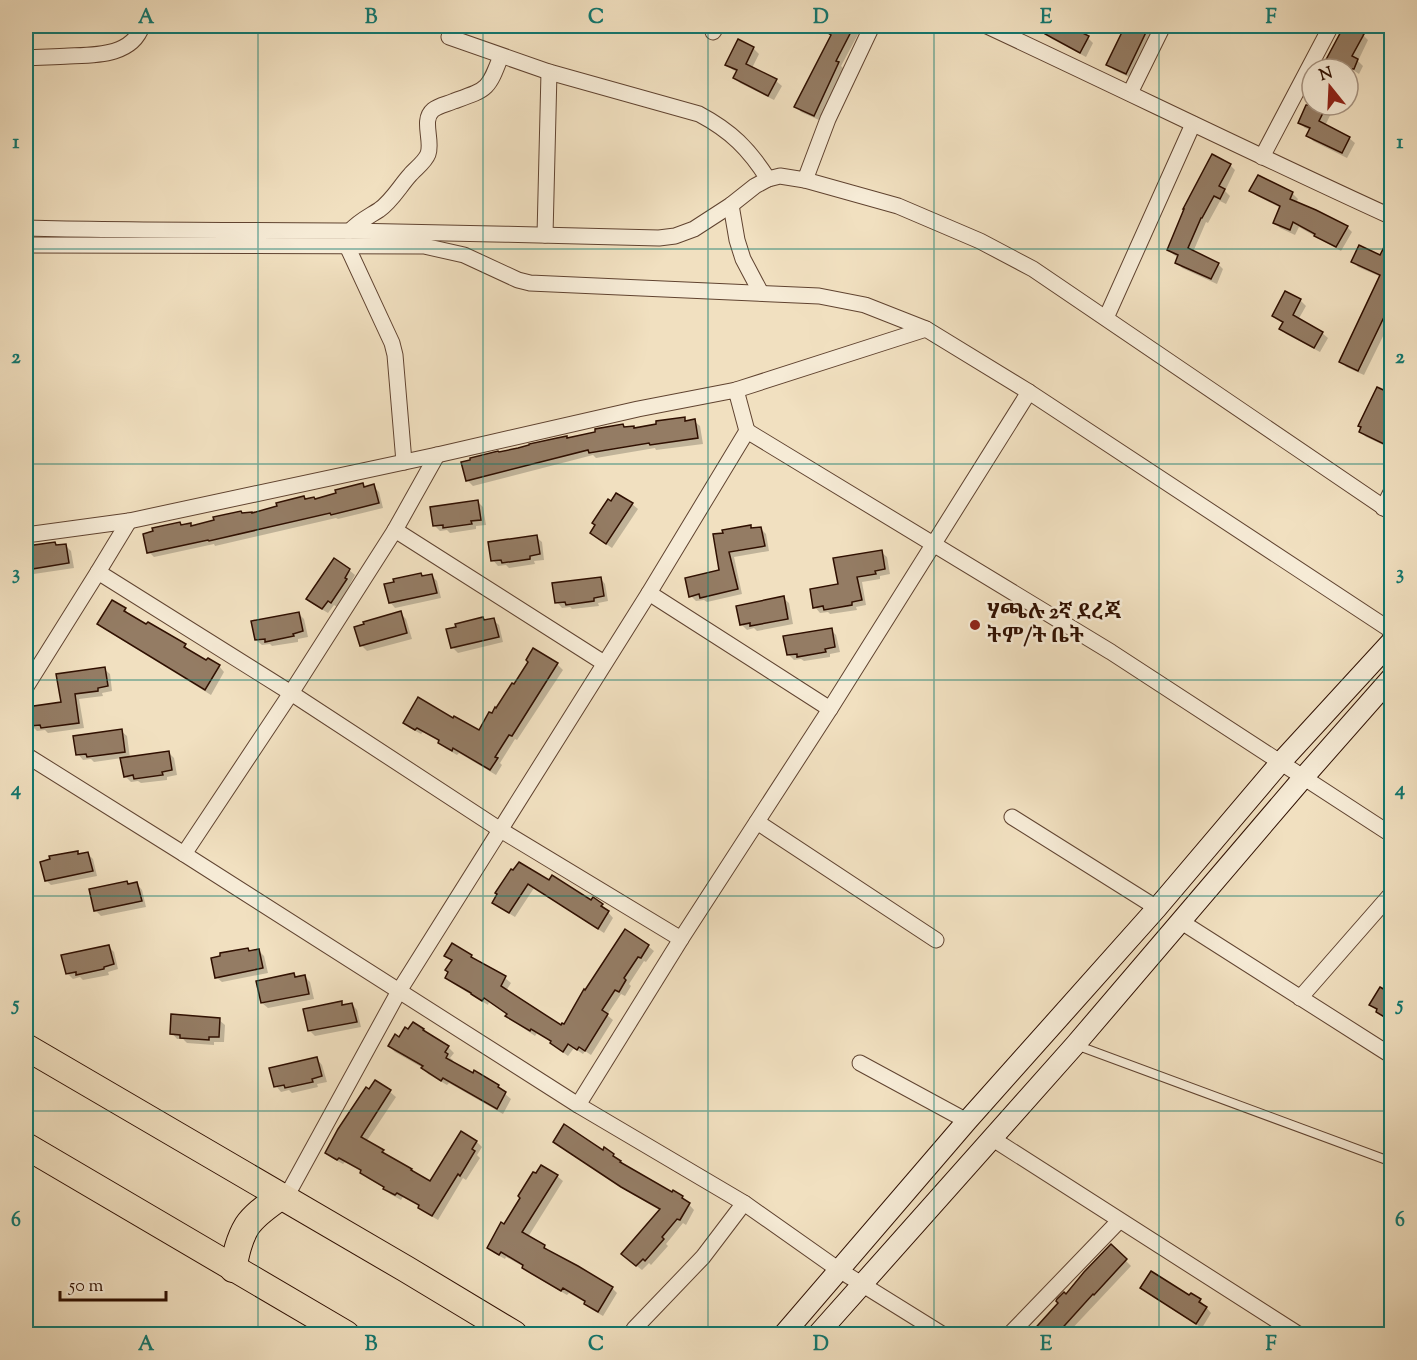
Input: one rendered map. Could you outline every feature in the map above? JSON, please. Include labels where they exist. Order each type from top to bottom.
[{"type":"highway","points":[[26,1047],[406,1269],[514,1335]]},
{"type":"highway","points":[[26,1146],[346,1335]]},
{"type":"highway","points":[[233,1269],[247,1226],[260,1212],[283,1198]]},
{"type":"street","points":[[26,58],[97,55],[117,50],[132,43],[142,26]]},
{"type":"street","points":[[805,180],[828,119],[872,26]]},
{"type":"street","points":[[987,26],[1262,158],[1392,217]]},
{"type":"street","points":[[1130,93],[1162,26]]},
{"type":"street","points":[[1262,158],[1331,26]]},
{"type":"street","points":[[448,37],[549,72],[699,114],[716,123],[737,140],[754,156],[768,178]]},
{"type":"street","points":[[404,462],[395,355],[349,239],[357,223],[381,209],[428,156],[430,146],[428,118],[431,111],[486,88],[493,78],[501,56]]},
{"type":"street","points":[[545,235],[549,72]]},
{"type":"street","points":[[1106,318],[1193,124]]},
{"type":"street","points":[[26,244],[545,235],[659,238],[675,236],[694,229],[768,178],[780,176],[805,180],[898,206],[980,241],[1033,269],[1387,511],[1392,490]]},
{"type":"street","points":[[731,205],[743,259],[761,293]]},
{"type":"street","points":[[26,228],[349,239],[444,250],[464,255],[518,280],[530,283],[819,296],[865,305],[926,329],[1029,392],[1392,631]]},
{"type":"street","points":[[26,535],[129,521],[638,409],[736,390],[926,329]]},
{"type":"street","points":[[736,390],[747,431],[1111,652],[1392,835]]},
{"type":"street","points":[[578,1105],[1029,392]]},
{"type":"street","points":[[283,1198],[399,991],[649,593],[747,431]]},
{"type":"street","points":[[184,854],[291,693],[395,530],[437,455]]},
{"type":"street","points":[[26,687],[129,521]]},
{"type":"street","points":[[395,530],[604,663]]},
{"type":"street","points":[[98,572],[291,693],[499,830],[681,939]]},
{"type":"street","points":[[649,593],[830,709]]},
{"type":"street","points":[[784,1335],[967,1121],[1157,908],[1280,763],[1392,641]]},
{"type":"street","points":[[818,1335],[1075,1045],[1392,677]]},
{"type":"street","points":[[26,755],[578,1105],[744,1203],[839,1270],[942,1335]]},
{"type":"street","points":[[1012,817],[1157,908]]},
{"type":"street","points":[[757,822],[936,940]]},
{"type":"street","points":[[1300,998],[1392,893]]},
{"type":"street","points":[[1180,921],[1392,1056]]},
{"type":"street","points":[[860,1063],[967,1121]]},
{"type":"street","points":[[993,1139],[1298,1335]]},
{"type":"street","points":[[634,1329],[703,1257],[744,1203]]},
{"type":"street","points":[[1010,1335],[1119,1221]]},
{"type":"lane","points":[[1075,1045],[1392,1162]]},
{"type":"building","points":[[832,26],[854,26],[836,61],[839,62],[814,116],[794,107],[831,35],[828,33]]},
{"type":"building","points":[[1049,26],[1068,26],[1089,36],[1080,53],[1045,34]]},
{"type":"building","points":[[1125,26],[1149,26],[1126,74],[1106,65]]},
{"type":"building","points":[[1344,26],[1364,34],[1352,56],[1354,57],[1327,57]]},
{"type":"building","points":[[738,39],[754,47],[746,64],[777,79],[768,96],[733,78],[737,70],[725,65]]},
{"type":"building","points":[[1301,117],[1321,117],[1319,121],[1350,137],[1342,153],[1306,136],[1310,128],[1298,123]]},
{"type":"building","points":[[1212,154],[1231,164],[1219,186],[1225,189],[1220,199],[1214,196],[1188,248],[1219,263],[1211,279],[1175,263],[1178,255],[1167,250],[1183,209]]},
{"type":"building","points":[[1258,175],[1293,192],[1290,199],[1348,226],[1336,247],[1293,222],[1290,230],[1273,223],[1280,206],[1249,191]]},
{"type":"building","points":[[1392,231],[1392,297],[1358,371],[1339,362],[1380,275],[1351,262],[1359,245],[1380,255]]},
{"type":"building","points":[[1285,291],[1301,299],[1293,315],[1323,332],[1314,348],[1279,329],[1283,322],[1272,316]]},
{"type":"building","points":[[1377,387],[1392,394],[1392,438],[1388,446],[1359,432],[1361,427],[1358,426]]},
{"type":"building","points":[[685,417],[685,421],[695,419],[698,438],[589,453],[588,450],[466,481],[461,462],[529,444],[595,432],[595,429],[623,424],[624,427],[634,426],[634,428],[656,424],[656,421]]},
{"type":"building","points":[[363,483],[364,487],[374,484],[379,503],[147,553],[143,534],[153,531],[152,528],[180,522],[181,525],[191,523],[191,526],[214,520],[213,517],[241,511],[252,513],[277,506],[276,503],[304,496],[305,499],[314,497],[315,499],[336,493],[335,490]]},
{"type":"building","points":[[616,493],[633,503],[606,544],[590,533],[595,525],[592,523],[608,499],[611,501]]},
{"type":"building","points":[[478,500],[481,520],[471,521],[472,524],[443,528],[443,525],[433,526],[430,507]]},
{"type":"building","points":[[751,525],[751,528],[761,527],[765,546],[729,552],[738,589],[700,598],[699,594],[689,597],[685,578],[719,570],[713,534],[723,533],[722,530]]},
{"type":"building","points":[[537,535],[540,554],[530,556],[530,559],[502,563],[501,560],[491,561],[488,542]]},
{"type":"building","points":[[55,542],[56,545],[66,544],[69,563],[26,570],[27,546]]},
{"type":"building","points":[[882,550],[885,569],[875,571],[876,574],[857,577],[862,600],[852,602],[852,605],[824,610],[823,606],[813,608],[810,589],[838,584],[833,558]]},
{"type":"building","points":[[334,558],[350,569],[345,578],[347,579],[331,603],[328,601],[322,609],[306,599]]},
{"type":"building","points":[[421,573],[422,576],[432,574],[437,593],[389,603],[384,584],[394,582],[393,579]]},
{"type":"building","points":[[601,577],[604,596],[594,598],[594,601],[566,605],[565,602],[555,603],[552,583]]},
{"type":"building","points":[[784,596],[788,619],[750,626],[750,623],[740,625],[736,606]]},
{"type":"building","points":[[112,600],[126,608],[124,611],[186,644],[184,647],[206,660],[208,658],[220,665],[205,690],[97,624]]},
{"type":"building","points":[[401,611],[407,633],[360,646],[354,627],[364,624],[363,622]]},
{"type":"building","points":[[299,612],[303,631],[293,634],[294,636],[265,642],[265,639],[255,640],[251,621]]},
{"type":"building","points":[[483,617],[484,620],[494,618],[499,637],[451,648],[446,629],[456,627],[455,624]]},
{"type":"building","points":[[832,628],[835,647],[825,649],[826,652],[797,657],[797,654],[787,655],[783,636]]},
{"type":"building","points":[[533,648],[558,663],[512,736],[509,735],[495,757],[498,758],[490,770],[453,748],[452,751],[438,743],[439,740],[417,728],[415,730],[403,723],[418,697],[453,718],[454,716],[479,730],[489,712],[492,713],[512,683],[514,684],[528,662],[526,660]]},
{"type":"building","points":[[105,667],[108,686],[98,688],[98,691],[75,694],[79,723],[41,728],[40,725],[30,726],[27,707],[61,702],[56,674]]},
{"type":"building","points":[[122,729],[125,752],[87,757],[86,754],[76,755],[73,736]]},
{"type":"building","points":[[169,751],[172,770],[162,772],[163,775],[134,779],[133,775],[124,777],[120,758]]},
{"type":"building","points":[[78,851],[78,854],[88,852],[93,871],[45,881],[40,862],[50,859],[49,856]]},
{"type":"building","points":[[519,862],[549,880],[552,875],[591,900],[593,897],[603,904],[601,906],[609,911],[598,929],[528,884],[509,913],[492,903],[497,894],[495,893],[511,869],[513,870]]},
{"type":"building","points":[[127,881],[128,884],[137,882],[142,901],[94,911],[89,889]]},
{"type":"building","points":[[625,929],[649,945],[624,978],[626,980],[619,992],[615,990],[602,1010],[608,1014],[585,1051],[579,1047],[577,1050],[568,1044],[563,1052],[550,1043],[551,1041],[505,1016],[507,1014],[484,998],[482,1001],[445,978],[448,972],[445,970],[452,960],[444,956],[452,943],[472,955],[471,957],[506,976],[501,986],[561,1025],[564,1024],[584,989]]},
{"type":"building","points":[[109,945],[114,964],[104,969],[76,975],[76,972],[66,974],[61,955]]},
{"type":"building","points":[[248,948],[249,951],[259,949],[263,968],[215,978],[211,958],[220,956],[220,953]]},
{"type":"building","points":[[294,973],[295,977],[305,975],[309,994],[261,1003],[256,981]]},
{"type":"building","points":[[1380,987],[1392,994],[1392,1018],[1388,1016],[1386,1018],[1369,1005]]},
{"type":"building","points":[[342,1001],[342,1005],[352,1003],[357,1022],[308,1031],[303,1009]]},
{"type":"building","points":[[171,1014],[220,1018],[219,1037],[209,1037],[209,1040],[180,1038],[180,1035],[170,1034]]},
{"type":"building","points":[[413,1022],[449,1046],[445,1052],[448,1054],[446,1058],[473,1073],[474,1070],[499,1085],[498,1087],[506,1092],[497,1109],[443,1078],[441,1081],[421,1068],[423,1066],[388,1046],[395,1034],[399,1037],[405,1027],[408,1029]]},
{"type":"building","points":[[317,1057],[322,1076],[312,1079],[313,1082],[285,1088],[284,1085],[274,1087],[269,1068]]},
{"type":"building","points":[[375,1080],[391,1090],[361,1137],[384,1150],[382,1152],[411,1170],[430,1181],[461,1131],[477,1141],[472,1149],[475,1151],[460,1176],[458,1174],[432,1216],[418,1208],[419,1205],[397,1193],[395,1195],[383,1189],[384,1187],[360,1173],[361,1170],[325,1153],[366,1087],[369,1089]]},
{"type":"building","points":[[564,1124],[603,1150],[604,1147],[620,1162],[672,1192],[673,1190],[690,1203],[680,1220],[677,1219],[662,1237],[664,1239],[645,1261],[643,1259],[636,1266],[621,1254],[660,1209],[621,1187],[553,1142]]},
{"type":"building","points":[[541,1165],[558,1175],[522,1232],[545,1245],[544,1248],[613,1287],[598,1312],[563,1288],[561,1291],[522,1268],[523,1265],[501,1252],[499,1255],[487,1248],[501,1222],[504,1224],[520,1198],[518,1196],[533,1172],[536,1173]]},
{"type":"building","points":[[1111,1244],[1127,1259],[1056,1335],[1029,1335],[1058,1303],[1057,1299],[1064,1292],[1066,1294]]},
{"type":"building","points":[[1151,1271],[1189,1295],[1191,1293],[1201,1299],[1199,1302],[1207,1307],[1196,1324],[1140,1288]]},
{"type":"place","name":"ሃጫሉ 2ኛ ደረጃ ትም/ት ቤት","points":[[975,625]]}]
